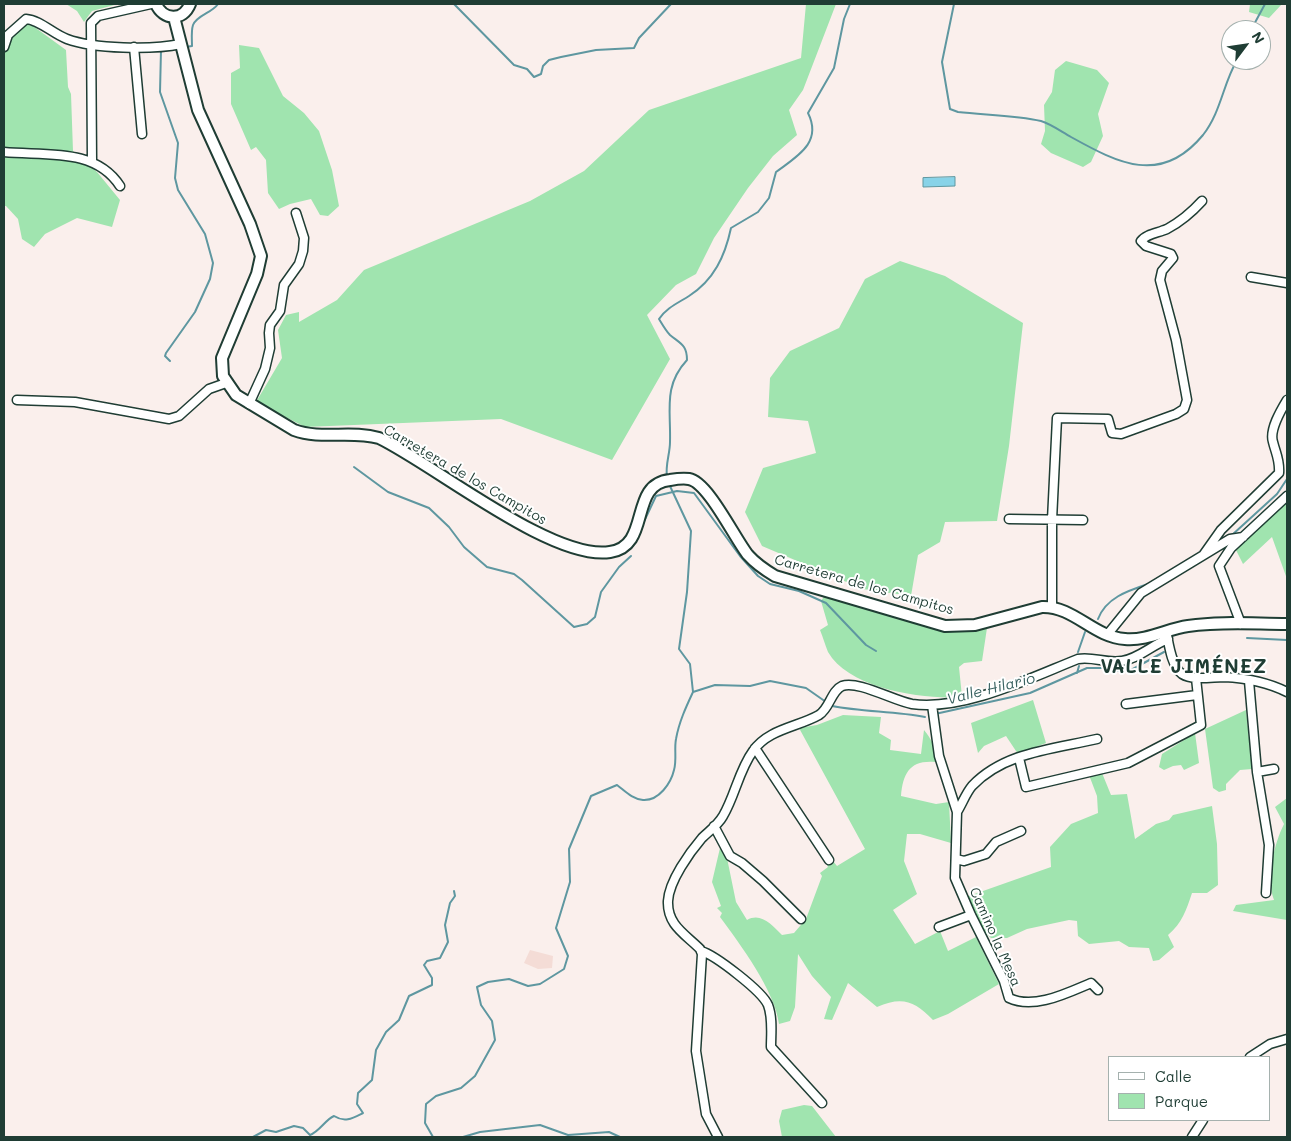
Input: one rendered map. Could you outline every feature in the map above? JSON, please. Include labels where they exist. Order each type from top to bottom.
[{"type":"main road","points":[[156,4],[163,14],[174,17],[185,12],[190,4]]},
{"type":"main road","points":[[174,17],[198,110],[255,236],[261,256],[257,274],[222,358],[221,370],[226,383]]},
{"type":"main road","name":"Carretera de los Campitos","points":[[226,383],[233,392],[249,404],[303,433],[360,434],[379,438],[536,533],[566,545],[591,551],[610,552],[626,546],[635,534],[646,496],[652,486],[662,481],[687,478],[702,488],[756,563],[775,576],[945,626],[975,625],[1042,606],[1052,606]]},
{"type":"main road","points":[[1052,606],[1070,612],[1107,635],[1125,640],[1167,635],[1190,626],[1287,624]]},
{"type":"street","points":[[92,161],[90,27],[95,17],[151,4]]},
{"type":"street","points":[[4,47],[8,35],[26,19],[34,20],[61,37],[90,45],[134,47],[181,44]]},
{"type":"street","points":[[134,47],[142,134]]},
{"type":"street","points":[[4,152],[65,155],[92,161],[110,173],[120,186]]},
{"type":"street","points":[[1052,606],[1052,520],[1057,418],[1108,419],[1112,433],[1121,434],[1176,414],[1184,409],[1187,400],[1176,340],[1160,280],[1162,271],[1173,258],[1171,254],[1146,246],[1141,242],[1144,237],[1168,228],[1191,213],[1202,201]]},
{"type":"street","points":[[249,404],[265,369],[270,348],[270,325],[280,311],[284,285],[299,264],[303,251],[304,238],[296,214]]},
{"type":"street","points":[[1251,277],[1287,283]]},
{"type":"street","points":[[17,400],[75,402],[169,419],[179,416],[208,389],[226,383]]},
{"type":"street","points":[[1204,554],[1221,530],[1279,473],[1280,462],[1272,440],[1275,425],[1287,400]]},
{"type":"street","points":[[1241,624],[1218,570],[1231,548],[1287,496]]},
{"type":"street","points":[[1009,519],[1082,520]]},
{"type":"street","points":[[1107,635],[1141,593],[1204,554],[1230,540],[1243,537]]},
{"type":"street","points":[[822,1103],[771,1048],[770,1012],[767,1002],[729,968],[701,951],[673,924],[668,900],[688,856],[723,816],[755,748],[782,729],[818,715],[827,707],[837,690],[844,686],[861,687],[910,704],[932,705],[978,696],[1078,658],[1086,657],[1104,661],[1126,660],[1167,635],[1178,670],[1188,677],[1225,677],[1274,686],[1287,692]]},
{"type":"street","points":[[1019,758],[1026,787],[1128,763],[1201,725],[1196,678]]},
{"type":"street","points":[[1249,681],[1258,772],[1269,845],[1266,893]]},
{"type":"street","points":[[1126,704],[1197,695]]},
{"type":"street","name":"Camino la Mesa","points":[[932,705],[939,756],[957,812],[955,878],[971,916],[1004,981],[1009,998],[1016,1001],[1035,1002],[1091,983],[1098,990]]},
{"type":"street","points":[[957,812],[971,787],[993,768],[1019,758],[1097,740]]},
{"type":"street","points":[[755,748],[829,860]]},
{"type":"street","points":[[1258,772],[1274,769]]},
{"type":"street","points":[[714,826],[730,856],[742,863],[763,881],[801,919]]},
{"type":"street","points":[[956,859],[964,861],[986,854],[996,842],[1021,831]]},
{"type":"street","points":[[939,927],[971,916]]},
{"type":"street","points":[[701,951],[696,1051],[706,1114],[718,1137]]},
{"type":"street","points":[[1251,1056],[1258,1050],[1287,1039]]},
{"type":"street","points":[[1192,1137],[1202,1121]]},
{"type":"shaded area","points":[[530,950],[553,956],[552,968],[538,969],[524,963]]},
{"type":"green space","points":[[66,4],[118,4],[92,11],[84,22],[77,11]]},
{"type":"green space","points":[[806,4],[836,4],[803,90],[789,110],[797,135],[773,156],[748,188],[714,238],[696,274],[676,285],[647,315],[670,359],[612,460],[501,419],[305,427],[256,402],[282,358],[278,330],[286,315],[299,312],[299,322],[337,300],[364,270],[530,201],[584,171],[649,110],[801,58]]},
{"type":"green space","points":[[1250,4],[1282,4],[1269,18],[1249,12]]},
{"type":"green space","points":[[25,24],[33,26],[66,50],[68,87],[71,94],[73,151],[97,172],[120,200],[112,227],[77,218],[45,234],[34,247],[22,239],[18,219],[4,206],[4,54],[10,38]]},
{"type":"green space","points":[[239,45],[259,48],[283,96],[304,113],[319,131],[332,170],[339,206],[328,216],[320,215],[311,199],[279,209],[268,193],[266,160],[256,147],[251,150],[231,104],[231,73],[240,68]]},
{"type":"green space","points":[[1066,61],[1097,70],[1109,83],[1098,114],[1103,136],[1091,162],[1083,167],[1051,153],[1041,144],[1045,131],[1044,105],[1052,92],[1055,70]]},
{"type":"green space","points":[[900,261],[945,276],[1023,323],[1009,446],[997,521],[945,522],[940,542],[918,555],[911,596],[863,589],[762,546],[745,512],[763,468],[816,453],[808,421],[768,417],[770,378],[790,351],[839,328],[865,279]]},
{"type":"green space","points":[[1287,501],[1287,579],[1272,537],[1243,564],[1235,548]]},
{"type":"green space","points":[[825,595],[859,607],[892,612],[958,632],[987,628],[982,661],[964,663],[959,667],[962,697],[928,696],[889,690],[852,675],[838,665],[828,652],[820,630],[828,625],[821,601]]},
{"type":"green space","points":[[1033,700],[1046,743],[1018,754],[1006,736],[984,746],[978,753],[971,723]]},
{"type":"green space","points":[[1246,710],[1252,769],[1240,770],[1226,784],[1226,790],[1219,792],[1213,788],[1205,729]]},
{"type":"green space","points":[[843,715],[881,717],[879,733],[891,740],[890,750],[921,754],[924,730],[935,749],[935,762],[919,763],[909,770],[904,781],[901,796],[936,804],[949,802],[951,843],[920,834],[907,834],[904,861],[917,894],[893,910],[915,944],[940,931],[948,951],[976,937],[999,984],[948,1014],[933,1020],[920,1008],[908,1002],[894,1002],[877,1007],[848,983],[832,1020],[824,1019],[831,997],[812,976],[798,954],[795,1007],[790,1021],[779,1024],[771,997],[756,968],[720,917],[722,913],[717,908],[721,906],[712,882],[720,848],[727,858],[736,902],[747,920],[752,918],[762,919],[782,935],[794,933],[806,919],[822,876],[820,873],[828,867],[827,865],[833,861],[837,866],[865,849],[799,728],[817,725]]},
{"type":"green space","points":[[1195,733],[1199,763],[1184,770],[1181,765],[1164,770],[1159,767],[1162,754]]},
{"type":"green space","points":[[1102,773],[1111,795],[1127,794],[1135,839],[1156,824],[1169,820],[1173,815],[1212,806],[1217,844],[1218,885],[1207,893],[1192,893],[1183,916],[1168,935],[1174,947],[1159,960],[1153,961],[1149,948],[1129,947],[1119,941],[1089,944],[1078,936],[1077,921],[1069,920],[1027,929],[1007,938],[991,938],[982,930],[966,897],[1051,867],[1050,847],[1071,824],[1098,813],[1097,796],[1089,775]]},
{"type":"green space","points":[[1287,798],[1287,920],[1233,911],[1236,905],[1274,900],[1271,882],[1272,861],[1284,824],[1275,807]]},
{"type":"green space","points":[[804,1105],[812,1106],[836,1137],[782,1137],[779,1121],[782,1110]]},
{"type":"water","points":[[955,177],[955,186],[923,187],[923,178]]},
{"type":"waterway","points":[[186,47],[192,46],[192,30],[195,22],[218,4]]},
{"type":"waterway","points":[[454,4],[514,65],[527,69],[534,77],[541,74],[543,66],[549,60],[596,50],[634,48],[639,38],[671,4]]},
{"type":"waterway","points":[[667,477],[670,446],[669,409],[671,389],[674,379],[687,360],[687,355],[685,348],[669,333],[659,319],[669,309],[698,290],[712,275],[722,258],[731,228],[758,212],[769,198],[776,172],[799,155],[810,141],[812,124],[808,113],[834,68],[844,19],[850,4]]},
{"type":"waterway","points":[[954,4],[942,62],[950,109],[958,112],[1011,116],[1041,121],[1106,155],[1122,161],[1139,165],[1155,165],[1171,160],[1187,151],[1203,135],[1214,117],[1232,70]]},
{"type":"waterway","points":[[1256,20],[1265,4]]},
{"type":"waterway","points":[[161,50],[160,92],[178,143],[175,178],[178,190],[205,234],[213,263],[210,279],[195,312],[166,353],[165,356],[170,361]]},
{"type":"waterway","points":[[354,467],[388,492],[429,508],[449,527],[464,547],[487,567],[514,574],[574,627],[587,624],[595,617],[601,592],[619,567],[631,556]]},
{"type":"waterway","points":[[1232,535],[1277,494],[1287,479]]},
{"type":"waterway","points":[[669,484],[691,531],[687,592],[679,649],[690,664],[693,692]]},
{"type":"waterway","points":[[632,547],[656,496],[677,491],[694,493],[740,556],[758,576],[770,584],[799,591],[826,603],[866,645],[876,651]]},
{"type":"waterway","points":[[1098,619],[1106,606],[1118,596],[1148,584]]},
{"type":"waterway","points":[[1078,652],[1085,632]]},
{"type":"waterway","name":"Valle Hilario","points":[[1247,638],[1287,640]]},
{"type":"waterway","name":"Valle Hilario","points":[[935,714],[1030,693],[1087,668],[1105,668],[1118,671],[1131,670],[1164,652]]},
{"type":"waterway","name":"Valle Hilario","points":[[1077,673],[1079,666]]},
{"type":"waterway","name":"Valle Hilario","points":[[433,1137],[425,1123],[426,1104],[436,1096],[461,1088],[475,1076],[495,1040],[492,1021],[481,1005],[477,987],[488,982],[509,979],[528,986],[540,984],[564,969],[568,956],[556,928],[570,882],[569,849],[591,796],[617,785],[632,796],[643,800],[654,798],[663,790],[674,770],[677,733],[693,692],[715,685],[750,686],[770,681],[806,688],[826,702]]},
{"type":"waterway","name":"Valle Hilario","points":[[832,706],[925,717]]},
{"type":"waterway","points":[[253,1137],[266,1130],[276,1132],[294,1126],[303,1128],[310,1135],[334,1116],[345,1119],[363,1113],[357,1104],[358,1093],[372,1080],[376,1050],[386,1032],[399,1020],[409,996],[432,985],[432,978],[424,965],[427,961],[440,958],[448,942],[445,925],[450,903],[455,896],[454,891]]},
{"type":"waterway","points":[[463,1137],[480,1132],[540,1125],[568,1135],[609,1132],[620,1137]]},
{"type":"district","name":"VALLE JIMÉNEZ","points":[[1184,667]]}]
